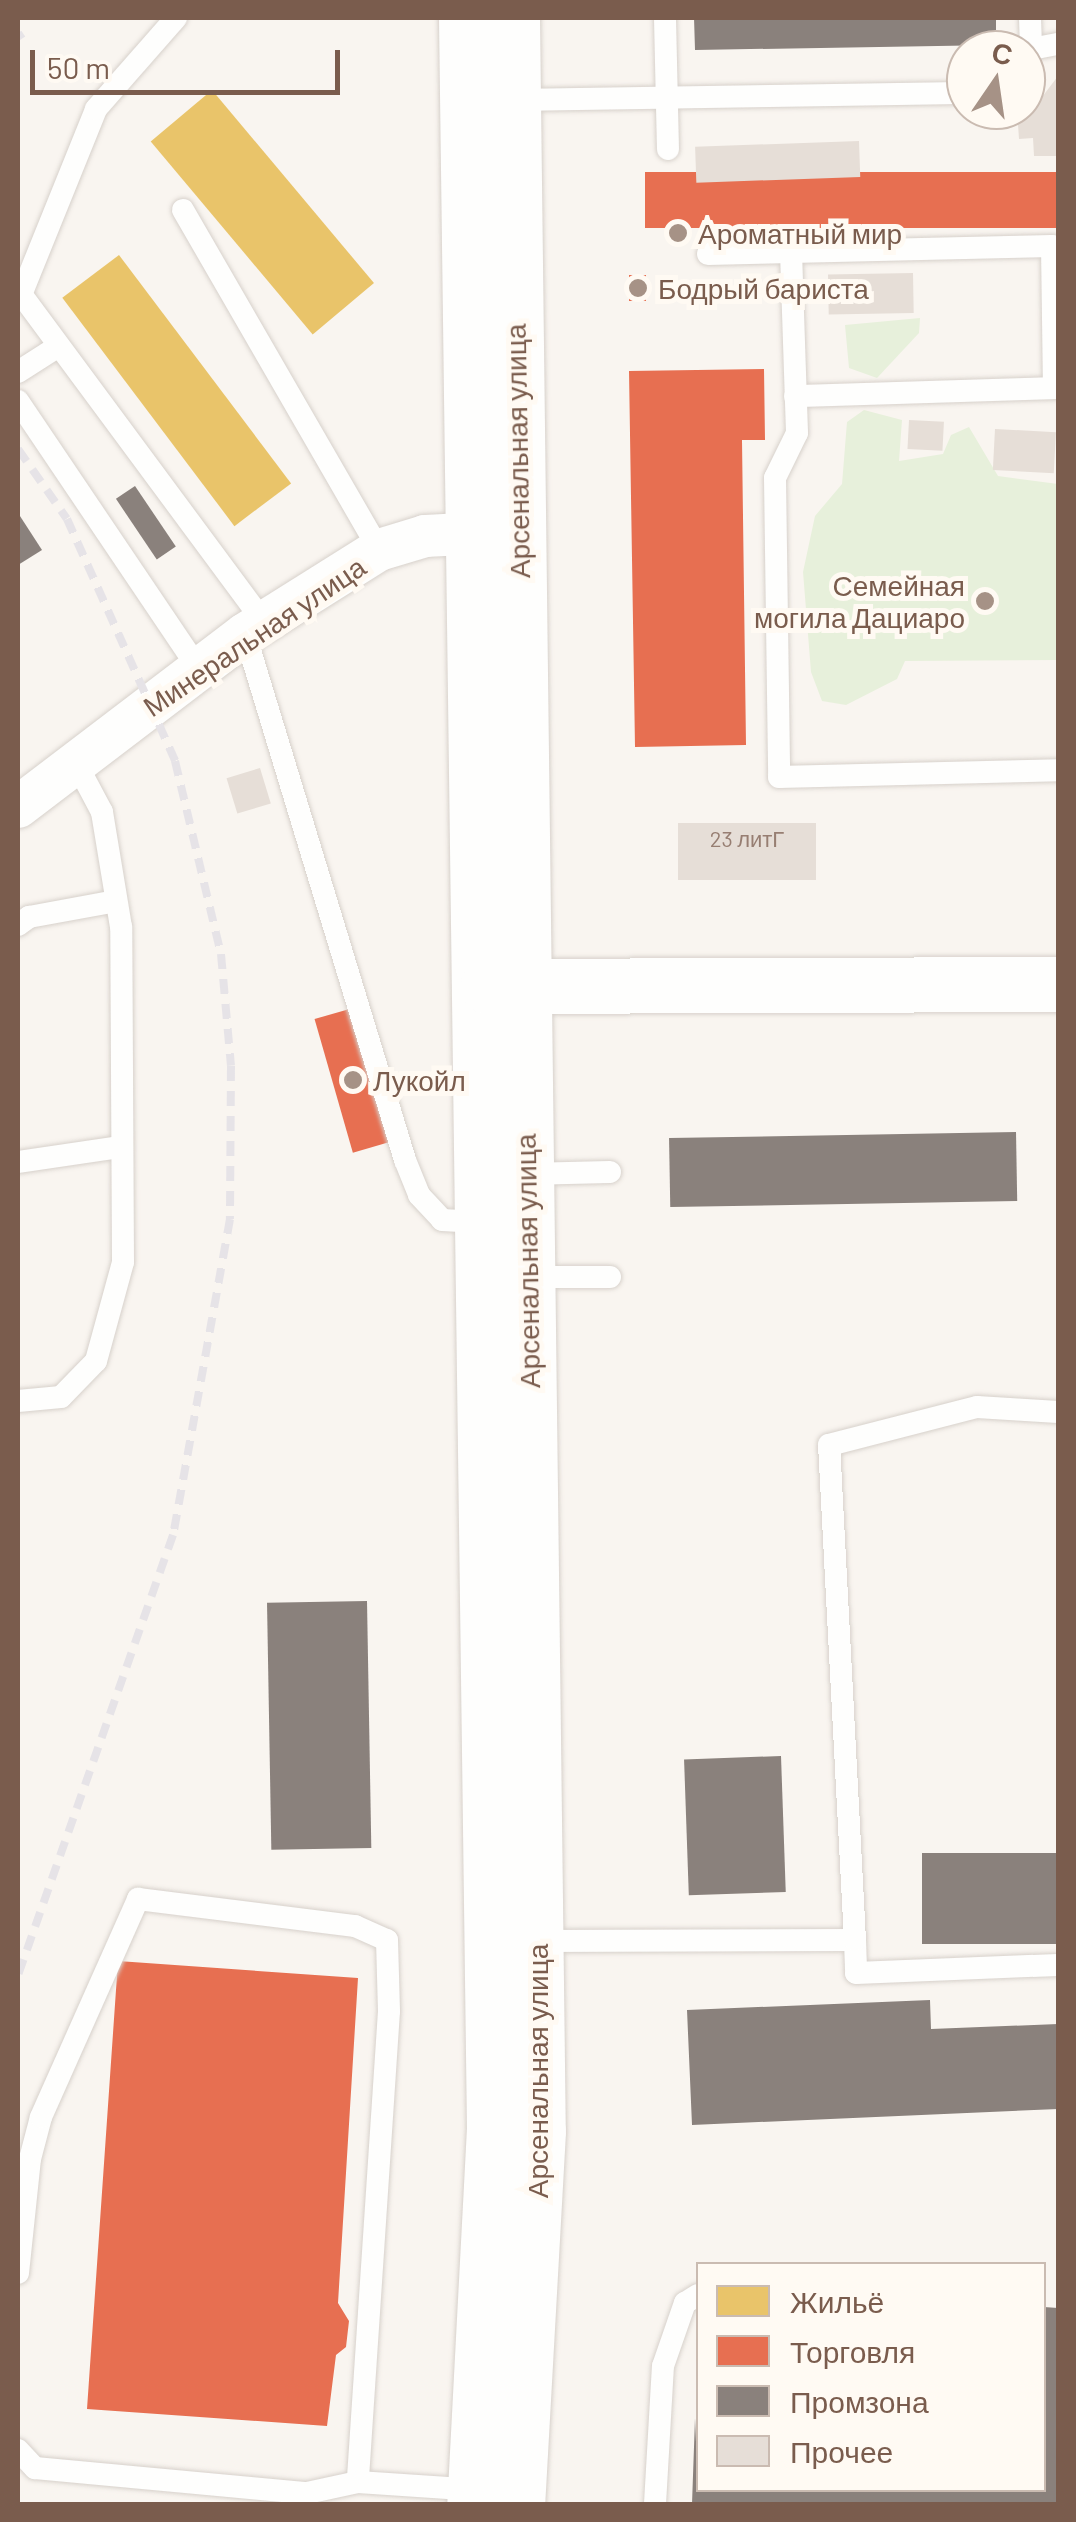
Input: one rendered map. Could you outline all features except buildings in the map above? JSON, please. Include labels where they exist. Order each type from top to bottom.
[{"type":"street","name":"Арсенальная улица","points":[[466,18],[490,100]]},
{"type":"street","name":"Арсенальная улица","points":[[504,1277],[479,1222],[500,986],[490,100],[512,18]]},
{"type":"street","name":"Минеральная улица","points":[[18,808],[198,668],[379,550],[425,536],[494,532]]},
{"type":"street","points":[[500,986],[1058,984]]},
{"type":"street","name":"Арсенальная улица","points":[[496,2498],[493,2208],[513,1941],[504,1277],[526,1174],[500,986]]},
{"type":"lane","points":[[665,18],[668,149]]},
{"type":"lane","points":[[163,24],[96,109],[20,292],[254,628],[405,1160],[420,1195],[442,1220],[479,1222]]},
{"type":"lane","points":[[490,100],[946,92]]},
{"type":"lane","points":[[183,210],[379,550]]},
{"type":"lane","points":[[708,254],[1055,246],[1054,388],[795,396]]},
{"type":"lane","points":[[791,252],[797,433],[774,478],[779,777],[1058,770]]},
{"type":"lane","points":[[18,372],[57,347]]},
{"type":"lane","points":[[18,400],[198,668]]},
{"type":"lane","points":[[18,1402],[61,1397],[96,1362],[123,1262],[116,901],[102,812],[77,765]]},
{"type":"lane","points":[[18,925],[29,916],[116,901]]},
{"type":"lane","points":[[18,1162],[120,1146]]},
{"type":"lane","points":[[526,1174],[610,1172]]},
{"type":"lane","points":[[504,1277],[610,1277]]},
{"type":"lane","points":[[1058,1412],[977,1407],[828,1445],[856,1973],[1058,1966]]},
{"type":"lane","points":[[18,2272],[30,2159],[41,2117],[138,1899],[355,1926],[387,1940],[389,2011],[358,2482]]},
{"type":"lane","points":[[513,1941],[855,1940]]},
{"type":"lane","points":[[655,2504],[663,2366],[685,2304],[696,2296]]},
{"type":"lane","points":[[18,2450],[35,2468],[307,2493],[358,2482],[496,2498]]},
{"type":"green space","points":[[920,318],[919,333],[877,378],[849,368],[845,325]]},
{"type":"green space","points":[[864,410],[902,420],[899,461],[943,454],[951,435],[969,427],[998,476],[1058,484],[1058,660],[905,661],[897,679],[846,705],[822,701],[811,672],[803,572],[815,516],[842,484],[847,422]]},
{"type":"railway","points":[[18,33],[22,39]]},
{"type":"railway","points":[[18,449],[67,519],[175,761],[221,954],[231,1066],[230,1219],[173,1535],[18,1975]]},
{"type":"place","name":"Ароматный мир","points":[[678,233]]},
{"type":"place","name":"Бодрый бариста","points":[[638,288]]},
{"type":"place","name":"Семейная могила Дациаро","points":[[985,601]]},
{"type":"place","name":"Лукойл","points":[[353,1080]]}]
